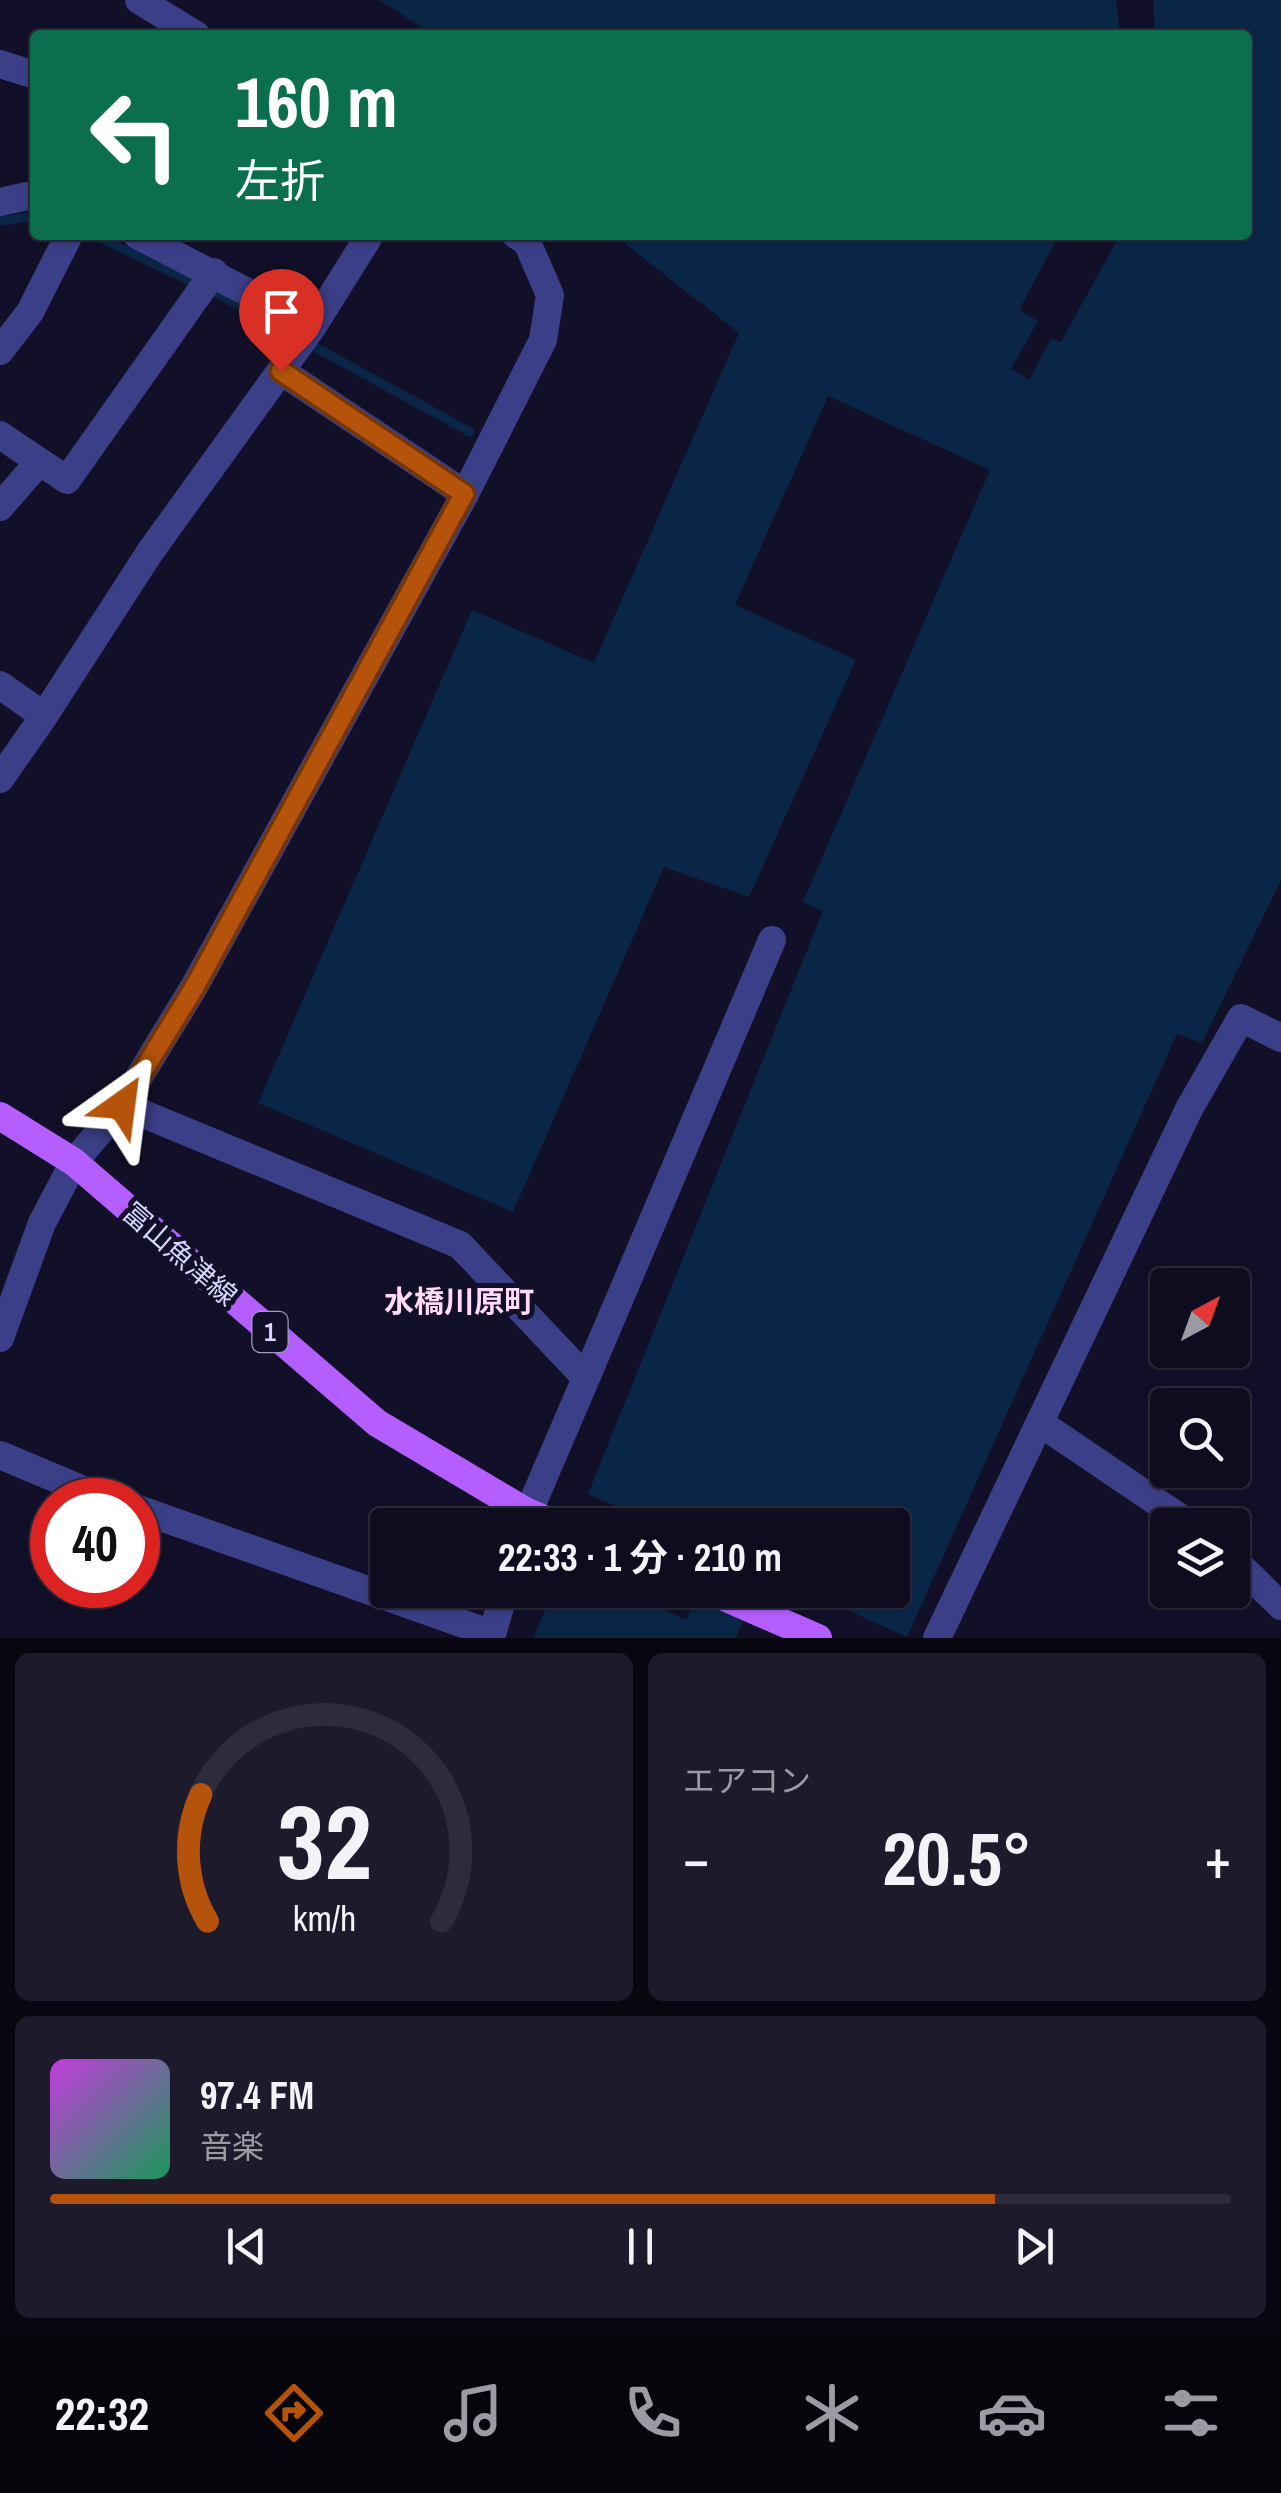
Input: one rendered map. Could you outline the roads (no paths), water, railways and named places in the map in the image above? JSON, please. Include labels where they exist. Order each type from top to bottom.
[{"type":"main road","name":"富山魚津線","points":[[0,1116],[74,1162],[377,1422],[508,1508]]},
{"type":"main road","points":[[749,1608],[818,1638]]},
{"type":"street","points":[[140,0],[188,30]]},
{"type":"street","points":[[0,64],[30,73]]},
{"type":"street","points":[[0,202],[30,197]]},
{"type":"street","points":[[0,351],[30,312],[66,240]]},
{"type":"street","points":[[147,240],[313,326]]},
{"type":"street","points":[[0,779],[150,552],[313,326],[367,240]]},
{"type":"street","points":[[0,1338],[42,1223],[74,1162],[122,1105],[194,988],[464,494],[543,340],[550,296],[524,240]]},
{"type":"street","points":[[0,435],[66,480],[214,272]]},
{"type":"street","points":[[281,371],[464,494]]},
{"type":"street","points":[[0,507],[38,462]]},
{"type":"street","points":[[0,685],[44,716]]},
{"type":"street","points":[[530,1508],[772,940]]},
{"type":"street","points":[[937,1638],[1188,1109],[1241,1018],[1281,1038]]},
{"type":"street","points":[[122,1105],[460,1244],[586,1378]]},
{"type":"street","points":[[1040,1422],[1165,1508]]},
{"type":"street","points":[[0,1455],[55,1478]]},
{"type":"street","points":[[160,1517],[491,1636],[500,1608]]},
{"type":"street","points":[[1250,1576],[1281,1606]]},
{"type":"water","points":[[379,0],[1116,0],[1119,30],[788,29],[426,30]]},
{"type":"water","points":[[1153,0],[1281,0],[1281,880],[1202,1043],[1177,1034],[907,1637],[842,1608],[910,1608],[910,1508],[620,1508],[588,1494],[823,911],[803,902],[990,470],[828,396],[735,605],[856,660],[749,897],[664,867],[513,1212],[258,1103],[472,610],[594,663],[739,333],[620,240],[1056,240],[1019,310],[1038,321],[1011,369],[1029,380],[1051,339],[1061,342],[1117,240],[1252,240],[1252,30],[1155,30]]},
{"type":"water","points":[[546,1608],[660,1608],[726,1638],[533,1638]]},
{"type":"waterway","points":[[0,221],[30,217]]},
{"type":"waterway","points":[[104,240],[222,296],[470,432]]},
{"type":"waterway","points":[[707,1638],[720,1608]]},
{"type":"district","name":"水橋川原町","points":[[459,1302]]}]
